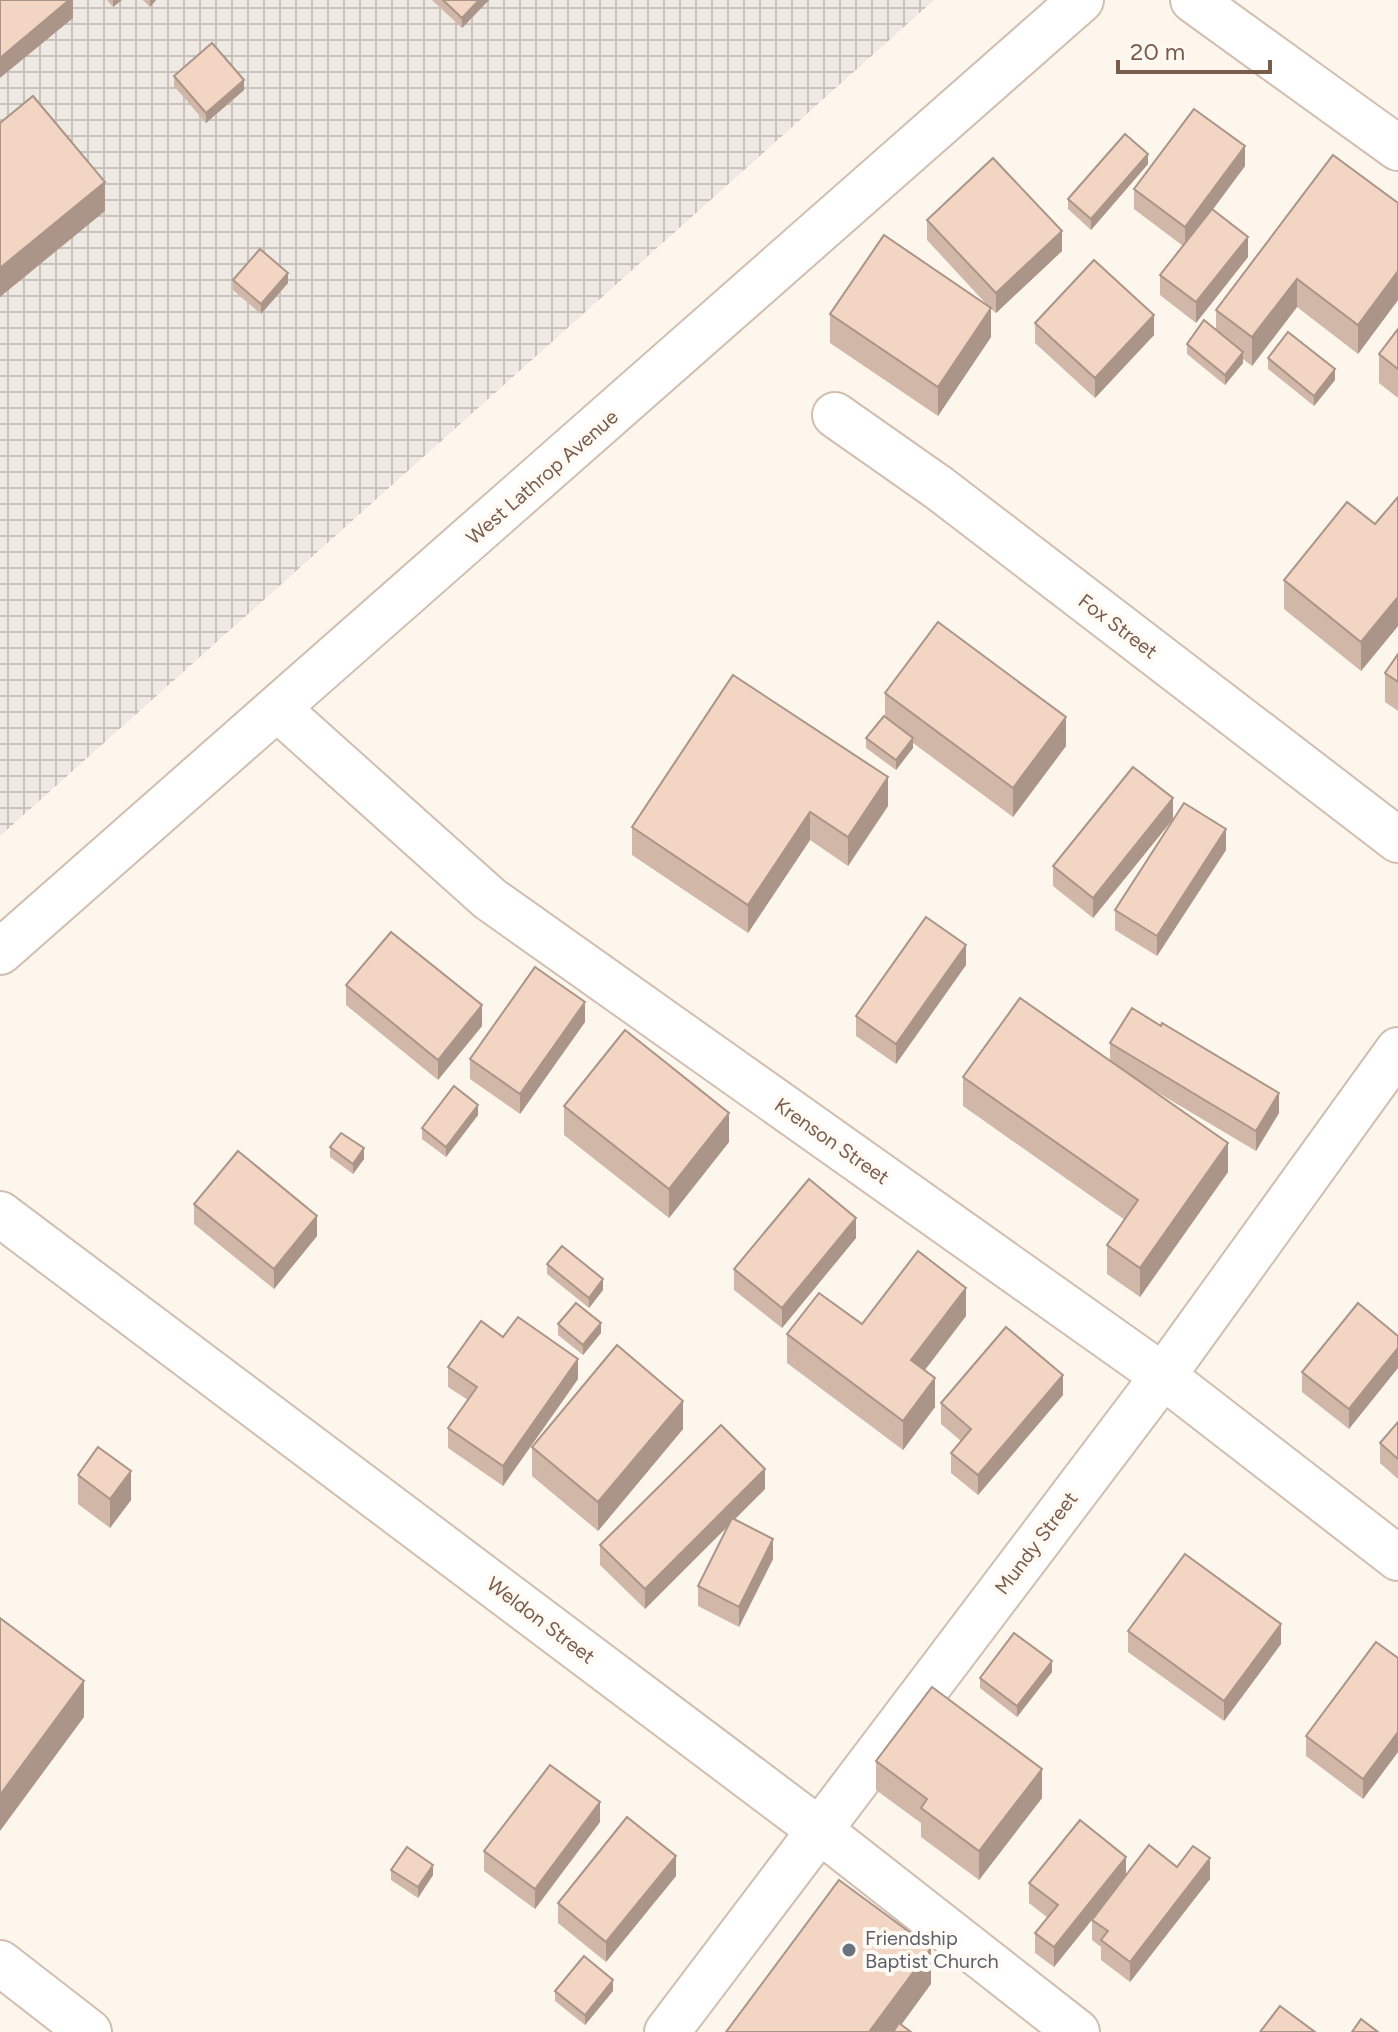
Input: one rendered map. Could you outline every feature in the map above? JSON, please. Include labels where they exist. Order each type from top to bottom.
[{"type":"street","name":"West Lathrop Avenue","points":[[0,952],[279,710],[1081,0]]},
{"type":"street","points":[[1193,0],[1398,148]]},
{"type":"street","name":"Fox Street","points":[[835,415],[939,488],[1398,840]]},
{"type":"street","name":"Krenson Street","points":[[279,710],[490,899],[1163,1376],[1398,1558]]},
{"type":"street","name":"Mundy Street","points":[[667,2032],[1163,1376],[1398,1050]]},
{"type":"street","name":"Weldon Street","points":[[0,1214],[818,1829],[1077,2032]]},
{"type":"street","points":[[0,1963],[89,2032]]},
{"type":"shaded area","points":[[0,0],[934,0],[0,836]]},
{"type":"building","points":[[0,0],[69,0],[0,58]]},
{"type":"building","points":[[443,0],[479,0],[462,18]]},
{"type":"building","points":[[212,43],[244,80],[206,113],[174,76]]},
{"type":"building","points":[[33,96],[105,182],[0,268],[0,123]]},
{"type":"building","points":[[1194,109],[1245,146],[1185,227],[1134,189]]},
{"type":"building","points":[[1125,134],[1148,154],[1091,219],[1068,199]]},
{"type":"building","points":[[1333,155],[1398,203],[1398,271],[1358,325],[1297,279],[1252,337],[1216,310]]},
{"type":"building","points":[[993,158],[1062,231],[996,293],[927,220]]},
{"type":"building","points":[[1212,209],[1248,237],[1196,302],[1160,275]]},
{"type":"building","points":[[884,235],[991,308],[938,387],[830,314]]},
{"type":"building","points":[[260,249],[288,273],[261,304],[233,280]]},
{"type":"building","points":[[1094,260],[1154,315],[1095,378],[1035,323]]},
{"type":"building","points":[[1204,320],[1243,352],[1225,375],[1187,344]]},
{"type":"building","points":[[1398,329],[1398,369],[1379,354]]},
{"type":"building","points":[[1288,332],[1335,369],[1314,396],[1268,358]]},
{"type":"building","points":[[1398,497],[1398,597],[1361,642],[1284,580],[1347,502],[1375,524]]},
{"type":"building","points":[[938,622],[1066,717],[1013,788],[885,693]]},
{"type":"building","points":[[1398,654],[1398,682],[1385,673]]},
{"type":"building","points":[[733,675],[888,777],[848,837],[810,812],[748,905],[632,827]]},
{"type":"building","points":[[884,716],[913,738],[896,760],[866,738]]},
{"type":"building","points":[[1133,767],[1173,798],[1093,898],[1053,866]]},
{"type":"building","points":[[1184,803],[1226,829],[1157,936],[1115,910]]},
{"type":"building","points":[[926,917],[966,945],[896,1044],[856,1016]]},
{"type":"building","points":[[391,932],[482,1005],[438,1060],[346,985]]},
{"type":"building","points":[[535,967],[585,1002],[520,1094],[470,1059]]},
{"type":"building","points":[[1020,998],[1228,1143],[1140,1268],[1107,1245],[1138,1200],[963,1077]]},
{"type":"building","points":[[1132,1008],[1279,1093],[1256,1131],[1110,1043]]},
{"type":"building","points":[[625,1030],[729,1113],[669,1189],[564,1106]]},
{"type":"building","points":[[454,1086],[478,1105],[446,1147],[422,1128]]},
{"type":"building","points":[[341,1133],[364,1148],[353,1164],[330,1147]]},
{"type":"building","points":[[238,1151],[317,1216],[274,1269],[194,1204]]},
{"type":"building","points":[[809,1179],[856,1218],[782,1308],[734,1269]]},
{"type":"building","points":[[562,1246],[603,1279],[589,1298],[547,1264]]},
{"type":"building","points":[[918,1251],[966,1288],[911,1360],[935,1378],[903,1421],[787,1334],[819,1293],[862,1324]]},
{"type":"building","points":[[576,1303],[601,1323],[583,1345],[558,1324]]},
{"type":"building","points":[[1358,1303],[1398,1336],[1398,1348],[1349,1409],[1302,1372]]},
{"type":"building","points":[[518,1317],[578,1359],[503,1466],[448,1428],[477,1387],[448,1367],[481,1321],[503,1337]]},
{"type":"building","points":[[1006,1327],[1063,1375],[978,1475],[951,1453],[971,1429],[941,1403]]},
{"type":"building","points":[[617,1345],[683,1401],[598,1502],[532,1447]]},
{"type":"building","points":[[1398,1422],[1398,1459],[1380,1443]]},
{"type":"building","points":[[721,1425],[765,1469],[645,1589],[600,1545]]},
{"type":"building","points":[[98,1447],[131,1471],[110,1499],[78,1475]]},
{"type":"building","points":[[732,1518],[773,1539],[739,1607],[698,1586]]},
{"type":"building","points":[[1185,1554],[1281,1624],[1224,1701],[1128,1631]]},
{"type":"building","points":[[0,1618],[84,1681],[0,1795]]},
{"type":"building","points":[[1014,1633],[1052,1661],[1017,1706],[980,1678]]},
{"type":"building","points":[[1376,1642],[1398,1658],[1398,1732],[1363,1779],[1306,1736]]},
{"type":"building","points":[[932,1687],[1042,1769],[979,1851],[921,1808],[927,1799],[876,1761]]},
{"type":"building","points":[[550,1765],[600,1802],[535,1889],[484,1851]]},
{"type":"building","points":[[627,1817],[676,1856],[606,1942],[558,1903]]},
{"type":"building","points":[[1080,1820],[1126,1857],[1054,1947],[1035,1933],[1058,1905],[1029,1883]]},
{"type":"building","points":[[1149,1845],[1177,1867],[1193,1846],[1210,1858],[1130,1962],[1101,1940],[1108,1931],[1092,1920]]},
{"type":"building","points":[[407,1847],[433,1865],[418,1887],[391,1870]]},
{"type":"building","name":"Friendship Baptist Church","points":[[839,1880],[931,1948],[869,2032],[726,2032]]},
{"type":"building","points":[[584,1956],[613,1980],[585,2015],[555,1991]]},
{"type":"building","points":[[1280,2006],[1315,2032],[1260,2032]]},
{"type":"building","points":[[1361,2019],[1378,2032],[1352,2032]]},
{"type":"building","points":[[899,2023],[911,2032],[893,2032]]},
{"type":"place","name":"Friendship Baptist Church","points":[[849,1950]]}]
